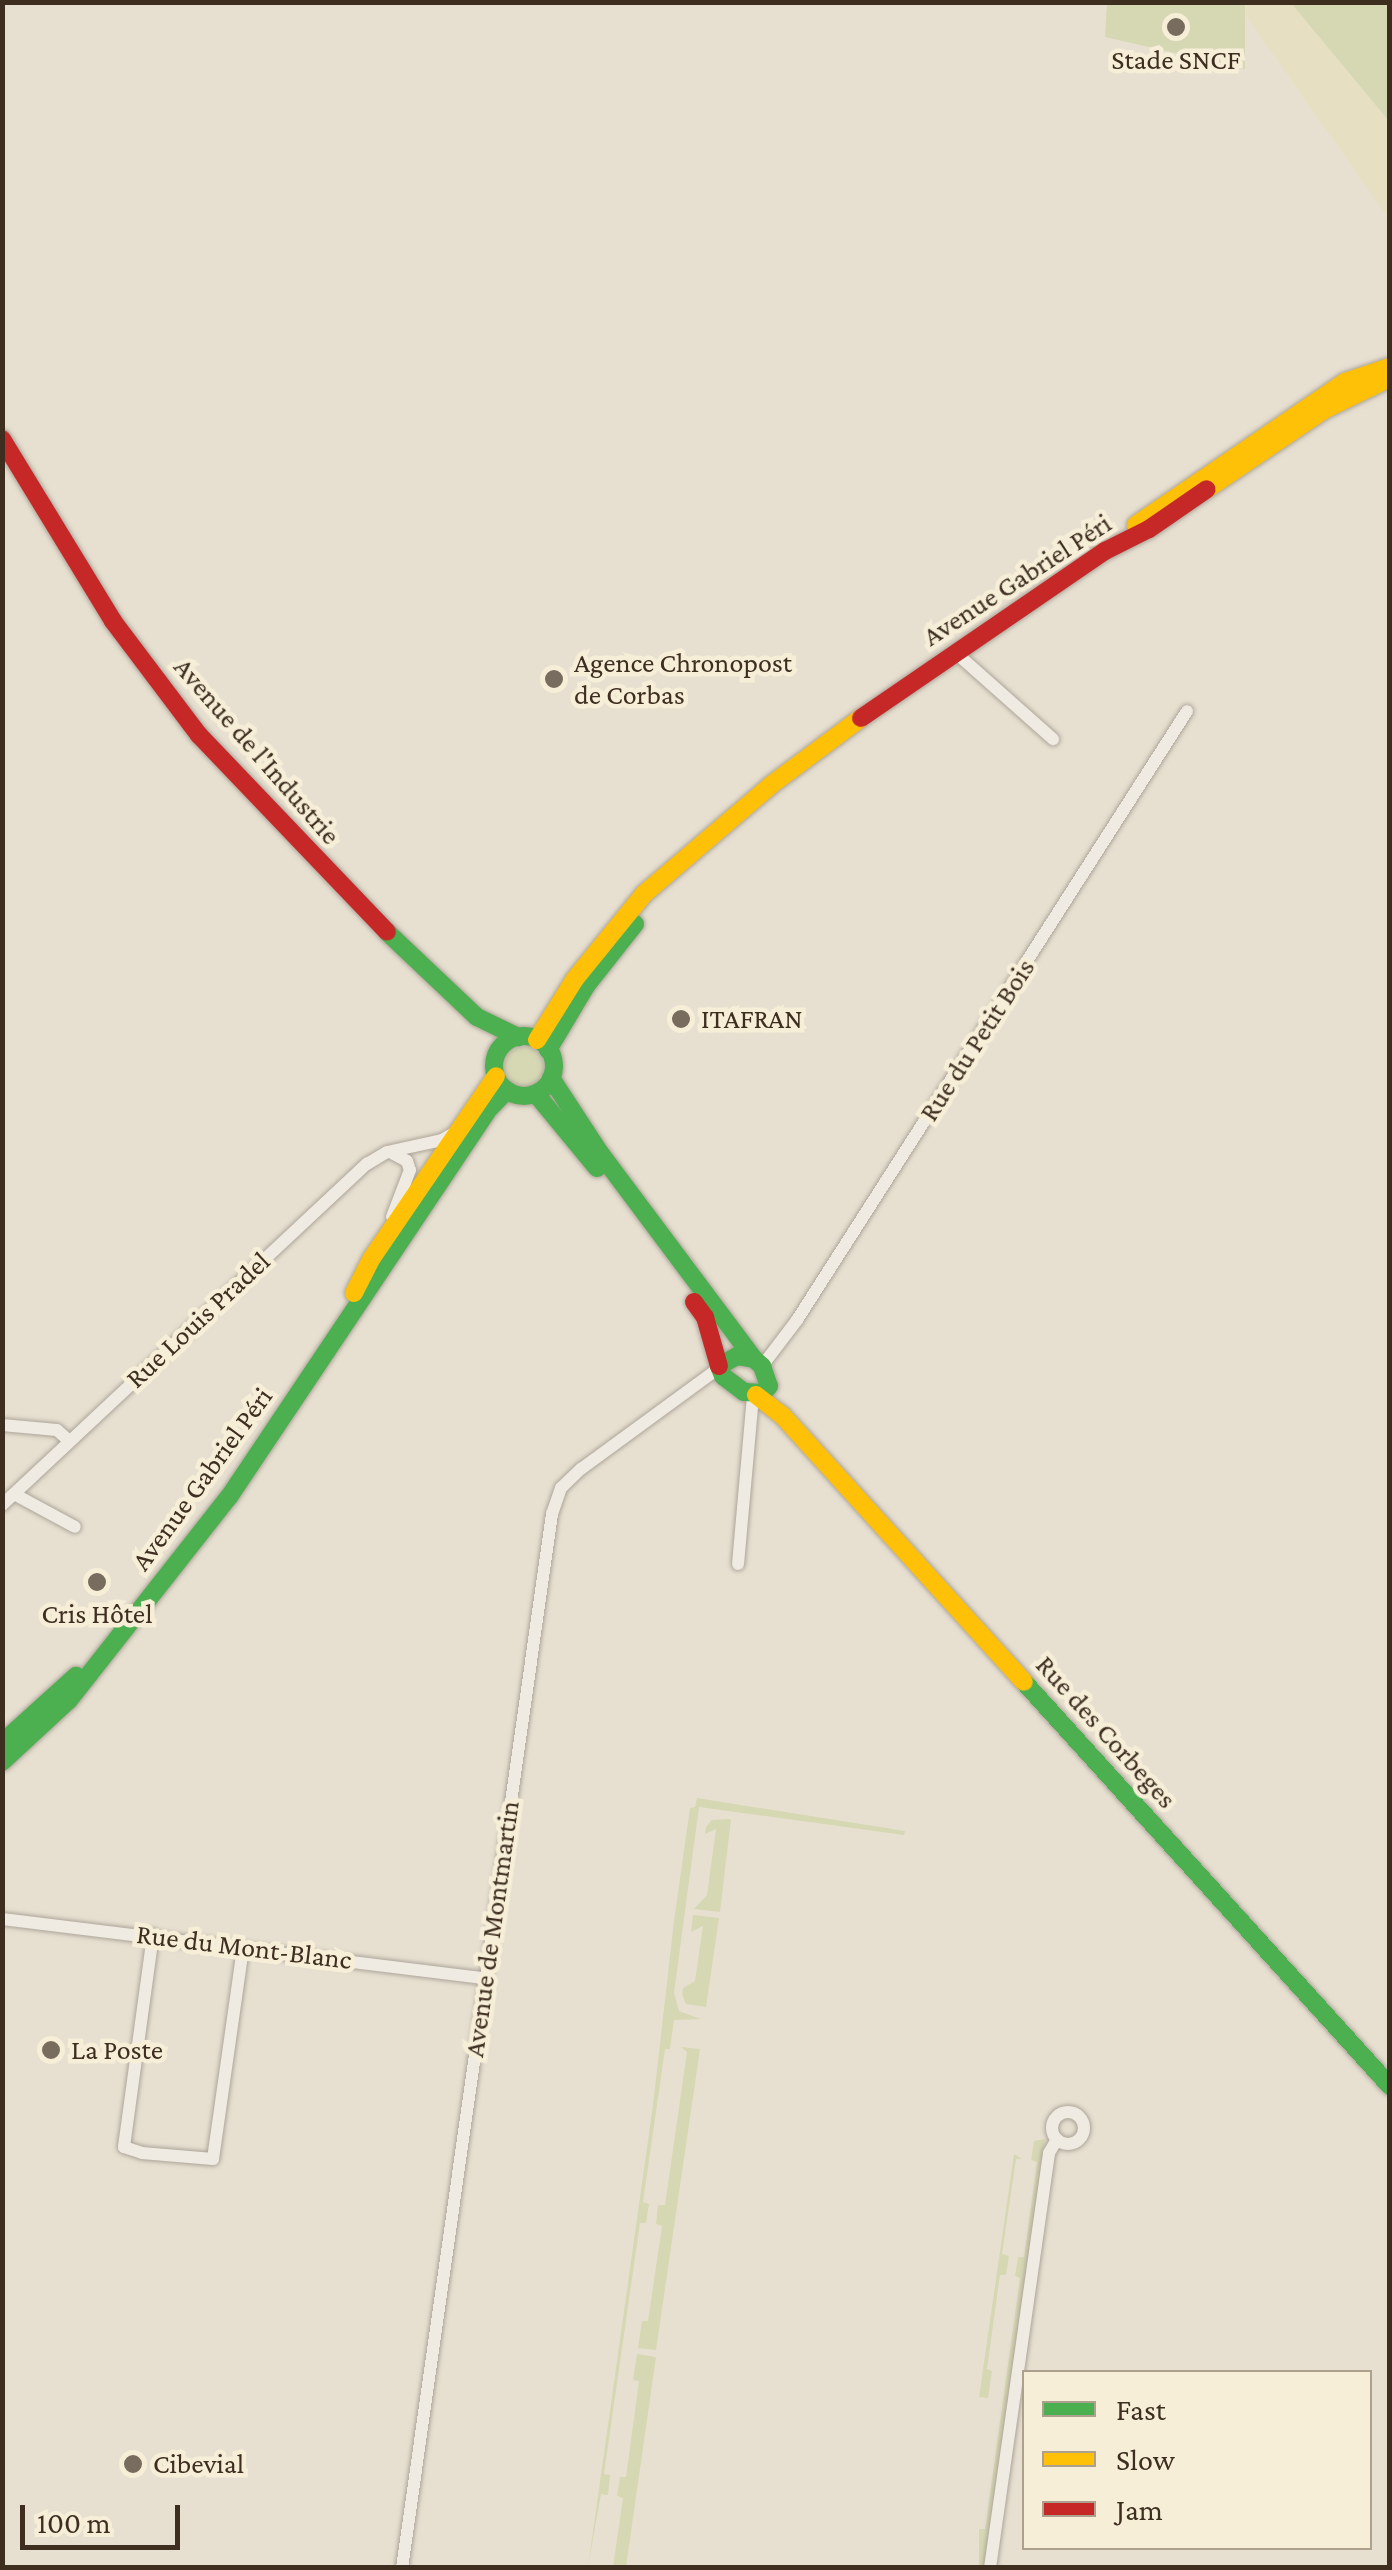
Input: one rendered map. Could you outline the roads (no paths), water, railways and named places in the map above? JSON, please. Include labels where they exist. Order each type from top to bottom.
[{"type":"main road","points":[[1249,454],[1344,382],[1390,367]]},
{"type":"main road","name":"Avenue Gabriel Péri","points":[[535,1042],[586,986],[690,852],[771,785],[1105,551],[1149,529],[1249,454],[1340,400],[1390,378]]},
{"type":"main road","name":"Avenue de l'Industrie","points":[[2,439],[114,622],[199,735],[342,889],[477,1017],[535,1042]]},
{"type":"main road","name":"Avenue de l'Industrie","points":[[477,1017],[499,1075]]},
{"type":"main road","points":[[551,1078],[536,1094],[521,1096],[499,1075],[504,1045],[535,1042],[551,1078],[600,1154],[758,1362]]},
{"type":"main road","name":"Avenue Gabriel Péri","points":[[331,1340],[372,1258],[499,1075]]},
{"type":"main road","name":"Avenue Gabriel Péri","points":[[2,1762],[69,1700],[110,1644],[180,1563],[487,1111],[499,1075]]},
{"type":"main road","points":[[536,1094],[591,1159],[705,1317],[719,1367],[733,1385],[759,1392]]},
{"type":"main road","points":[[719,1367],[737,1356],[758,1362]]},
{"type":"main road","name":"Rue des Corbeges","points":[[758,1362],[759,1392],[1390,2086]]},
{"type":"main road","name":"Avenue Gabriel Péri","points":[[2,1743],[110,1644]]},
{"type":"street","points":[[956,653],[1053,739]]},
{"type":"street","name":"Rue du Petit Bois","points":[[758,1362],[797,1320],[1187,710]]},
{"type":"street","name":"Rue Louis Pradel","points":[[2,1505],[367,1164],[387,1152],[442,1140],[460,1129]]},
{"type":"street","points":[[372,1258],[410,1176],[407,1161],[387,1152]]},
{"type":"street","name":"Avenue de Montmartin","points":[[402,2568],[549,1531],[562,1488],[580,1468],[719,1367]]},
{"type":"street","points":[[738,1564],[759,1392]]},
{"type":"street","points":[[2,1425],[57,1430],[68,1440]]},
{"type":"street","points":[[14,1494],[75,1527]]},
{"type":"street","name":"Rue du Mont-Blanc","points":[[2,1919],[486,1978]]},
{"type":"street","points":[[153,1935],[124,2148],[142,2153],[212,2160],[243,1948]]},
{"type":"street","points":[[990,2568],[1048,2153],[1057,2138]]},
{"type":"place","name":"Stade SNCF","points":[[1176,27]]},
{"type":"place","name":"Agence Chronopost de Corbas","points":[[554,679]]},
{"type":"place","name":"ITAFRAN","points":[[681,1019]]},
{"type":"place","name":"Cris Hôtel","points":[[97,1582]]},
{"type":"place","name":"La Poste","points":[[51,2050]]},
{"type":"place","name":"Cibevial","points":[[133,2464]]}]
